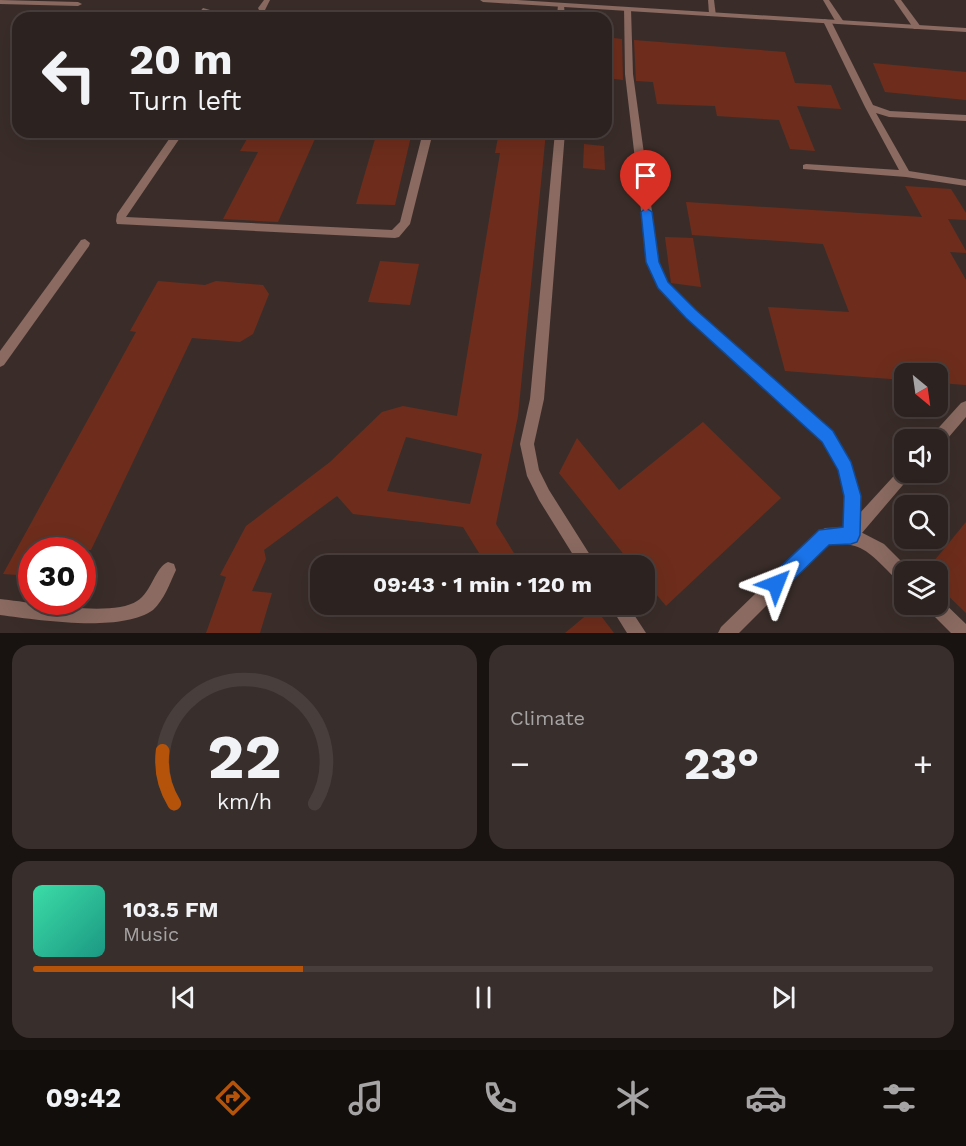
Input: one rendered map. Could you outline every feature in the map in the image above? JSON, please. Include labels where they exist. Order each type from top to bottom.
[{"type":"street","points":[[262,8],[267,0]]},
{"type":"street","points":[[483,0],[549,2],[560,5],[966,30]]},
{"type":"street","points":[[711,0],[713,14]]},
{"type":"street","points":[[826,0],[840,22]]},
{"type":"street","points":[[897,0],[917,27]]},
{"type":"street","points":[[0,2],[78,4]]},
{"type":"street","points":[[560,5],[561,12]]},
{"type":"street","points":[[627,9],[629,74],[652,262],[663,285],[672,296],[828,436],[845,468],[852,496],[851,535]]},
{"type":"street","points":[[827,21],[869,107],[906,174]]},
{"type":"street","points":[[869,107],[889,114],[966,118]]},
{"type":"street","points":[[174,138],[121,217],[121,221],[395,234],[405,224],[426,138]]},
{"type":"street","points":[[559,138],[537,399],[526,444],[532,471],[544,495],[582,555]]},
{"type":"street","points":[[806,167],[906,174],[966,183]]},
{"type":"street","points":[[0,361],[85,243]]},
{"type":"street","points":[[947,429],[966,407]]},
{"type":"street","points":[[851,535],[897,483]]},
{"type":"street","points":[[727,633],[825,536],[851,535],[878,550],[894,566]]},
{"type":"street","points":[[0,607],[109,617],[130,615],[144,608],[155,595],[168,570]]},
{"type":"street","points":[[625,615],[637,633]]},
{"type":"street","points":[[945,615],[963,633]]},
{"type":"building","points":[[612,38],[622,39],[623,80],[612,79]]},
{"type":"building","points":[[634,40],[785,52],[795,83],[831,85],[841,109],[797,106],[815,151],[790,149],[779,120],[717,116],[715,106],[657,104],[653,82],[636,81]]},
{"type":"building","points":[[873,63],[966,72],[966,100],[885,92]]},
{"type":"building","points":[[248,138],[315,138],[278,222],[223,219],[258,152],[240,151]]},
{"type":"building","points":[[375,138],[411,138],[395,205],[356,204]]},
{"type":"building","points":[[498,138],[545,138],[518,416],[496,524],[515,555],[480,555],[463,527],[353,514],[337,496],[264,550],[266,559],[252,591],[272,593],[260,633],[206,633],[226,577],[220,575],[246,526],[330,462],[382,412],[403,406],[457,416],[500,153],[495,153]],"holes":[[[406,437],[482,454],[470,504],[387,491]]]},
{"type":"building","points":[[584,144],[604,146],[605,170],[583,168]]},
{"type":"building","points":[[905,186],[951,189],[966,213],[966,220],[948,219],[966,251],[966,253],[950,252],[966,280],[966,385],[948,384],[948,363],[894,363],[894,379],[785,371],[768,307],[849,312],[823,244],[692,235],[686,202],[922,217]]},
{"type":"building","points":[[665,237],[693,238],[701,287],[671,283]]},
{"type":"building","points":[[380,261],[419,264],[410,305],[368,302]]},
{"type":"building","points":[[158,281],[205,285],[216,281],[263,285],[269,294],[253,334],[240,342],[192,338],[96,540],[96,537],[23,537],[136,332],[130,331]]},
{"type":"building","points":[[703,422],[781,498],[666,606],[655,593],[655,555],[624,555],[559,473],[577,438],[619,490]]},
{"type":"building","points":[[966,522],[966,613],[948,596],[948,561],[934,561],[944,549],[948,549],[948,544]]},
{"type":"building","points":[[18,547],[18,575],[3,574]]},
{"type":"building","points":[[587,615],[600,615],[614,633],[565,633]]},
{"type":"route","points":[[646,212],[652,262],[663,285],[691,314],[828,436],[845,468],[852,496],[851,535],[825,536],[776,584]]}]
